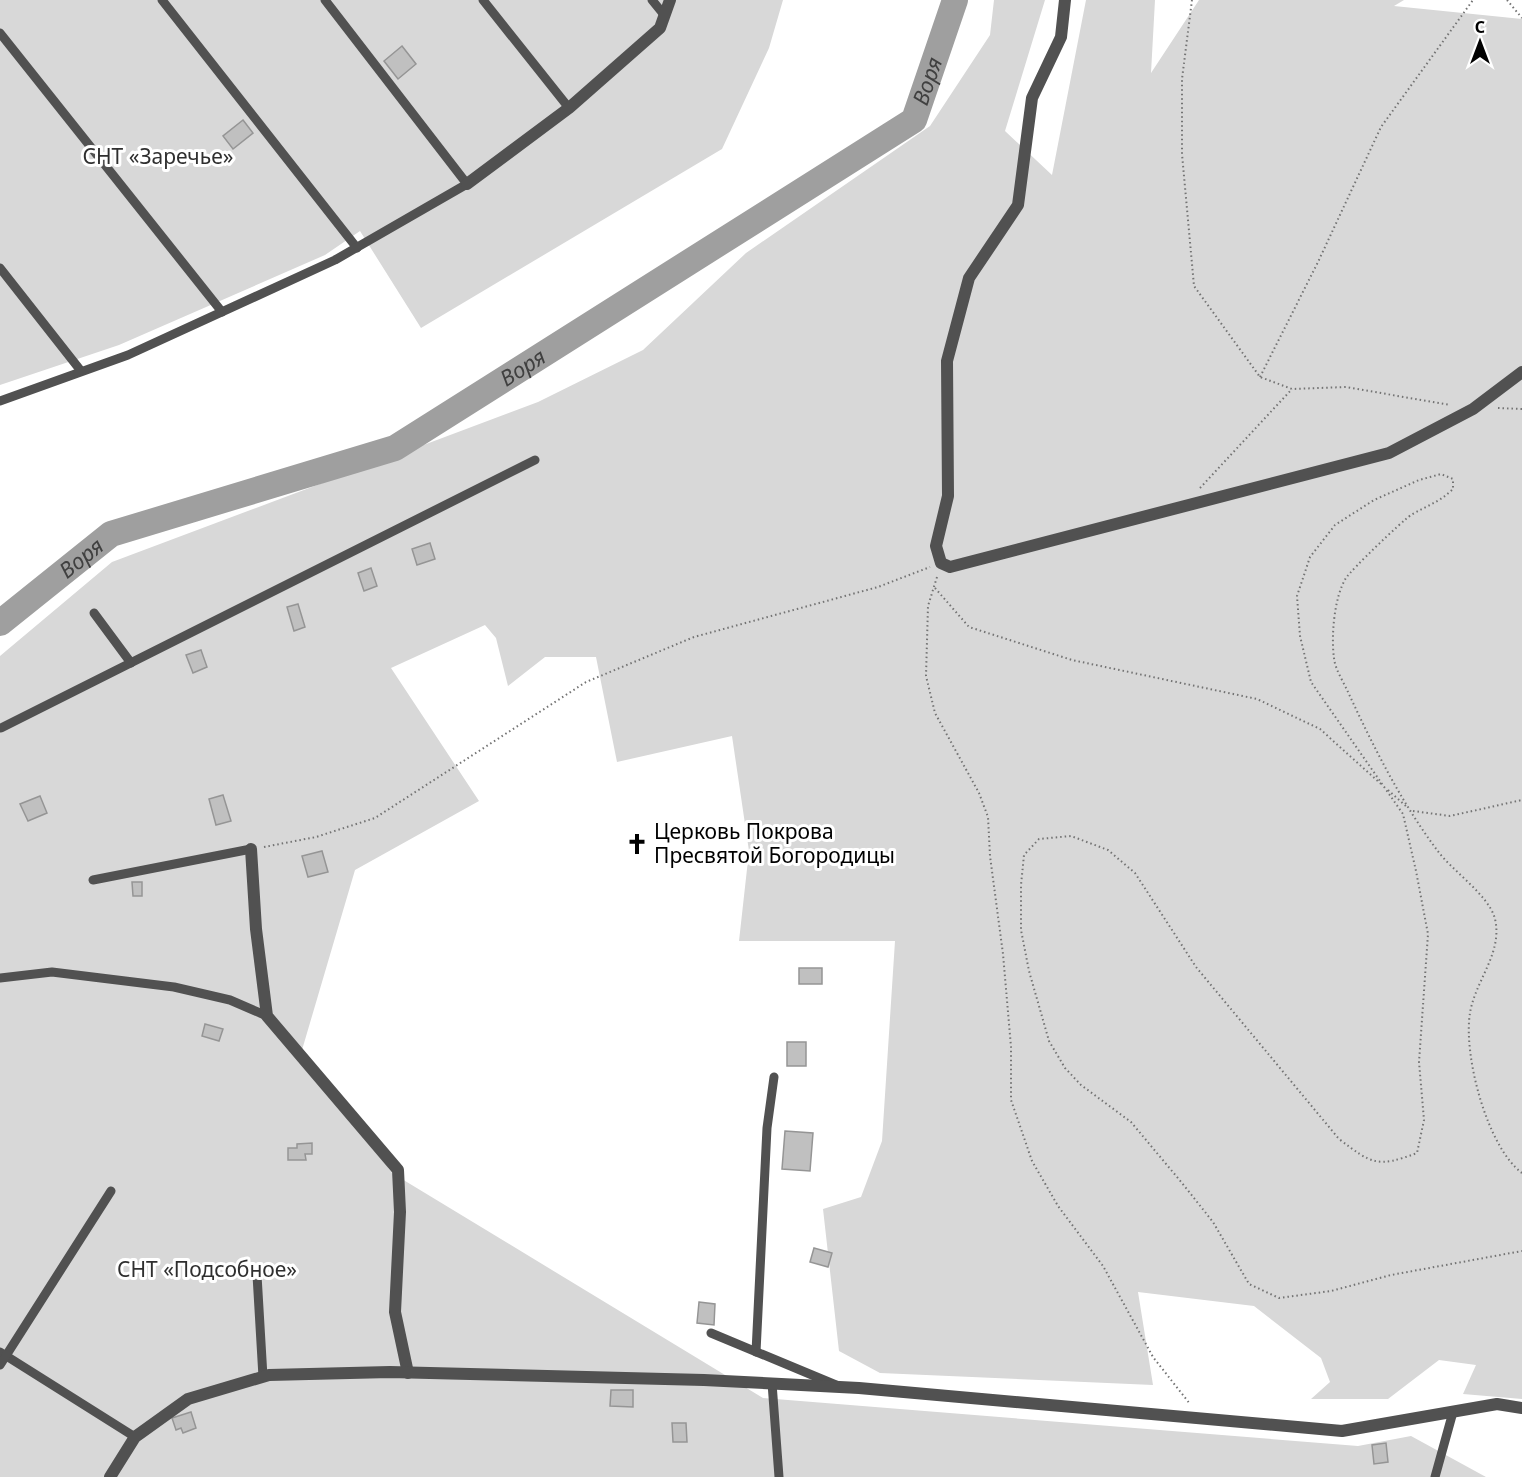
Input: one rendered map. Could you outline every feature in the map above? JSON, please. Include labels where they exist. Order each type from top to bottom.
[{"type":"street","points":[[467,184],[569,108],[660,28],[670,0]]},
{"type":"street","points":[[1065,0],[1061,37],[1032,98],[1018,205],[969,278],[947,361],[948,496],[936,546],[941,563],[951,567],[1389,453],[1473,409],[1522,372]]},
{"type":"street","points":[[251,849],[256,929],[267,1016],[398,1170],[400,1212],[395,1312],[408,1373]]},
{"type":"street","points":[[110,1477],[135,1437],[188,1399],[263,1377],[408,1373],[772,1383],[841,1387],[1342,1431],[1497,1404],[1522,1408]]},
{"type":"lane","points":[[162,0],[357,248]]},
{"type":"lane","points":[[0,401],[128,355],[222,312],[357,248],[467,184],[325,0]]},
{"type":"lane","points":[[483,0],[569,108]]},
{"type":"lane","points":[[652,0],[664,15]]},
{"type":"lane","points":[[0,33],[222,312]]},
{"type":"lane","points":[[0,268],[81,372]]},
{"type":"lane","points":[[1,728],[535,460]]},
{"type":"lane","points":[[94,613],[131,663]]},
{"type":"lane","points":[[93,880],[251,849]]},
{"type":"lane","points":[[0,978],[52,972],[174,987],[230,1000],[267,1016]]},
{"type":"lane","points":[[756,1352],[768,1128],[774,1077]]},
{"type":"lane","points":[[0,1365],[3,1354],[111,1191]]},
{"type":"lane","points":[[257,1275],[263,1377]]},
{"type":"lane","points":[[711,1333],[841,1387]]},
{"type":"lane","points":[[3,1354],[135,1437]]},
{"type":"lane","points":[[772,1383],[778,1477]]},
{"type":"lane","points":[[1435,1477],[1453,1412]]},
{"type":"path","points":[[1192,0],[1182,79],[1182,154],[1194,286],[1260,376],[1292,389],[1346,387],[1450,405]]},
{"type":"path","points":[[1260,376],[1318,262],[1381,127],[1473,0]]},
{"type":"path","points":[[1507,0],[1522,18]]},
{"type":"path","points":[[1197,491],[1292,389]]},
{"type":"path","points":[[1522,1173],[1514,1167],[1485,1114],[1470,1040],[1470,1014],[1478,985],[1498,937],[1494,916],[1485,901],[1453,870],[1436,849],[1411,810],[1360,718],[1334,660],[1333,622],[1345,579],[1410,516],[1440,501],[1453,489],[1453,478],[1442,474],[1419,480],[1374,500],[1335,525],[1310,557],[1297,596],[1300,636],[1311,682],[1403,814],[1428,934],[1419,1062],[1424,1120],[1417,1153],[1389,1163],[1366,1159],[1340,1139],[1196,967],[1135,873],[1108,850],[1071,836],[1039,839],[1024,855],[1021,930],[1049,1041],[1065,1068],[1081,1085],[1131,1122],[1213,1222],[1249,1284],[1279,1299],[1331,1290],[1391,1275],[1522,1251]]},
{"type":"path","points":[[941,563],[928,606],[926,676],[934,713],[979,793],[988,817],[1011,1047],[1011,1100],[1032,1161],[1058,1206],[1103,1266],[1153,1357],[1203,1419]]},
{"type":"path","points":[[251,849],[316,837],[375,818],[586,682],[640,659],[694,637],[878,587],[941,563]]},
{"type":"path","points":[[934,587],[969,627],[1072,660],[1257,699],[1320,729],[1411,810],[1450,816],[1522,800]]},
{"type":"green space","name":"СНТ «Заречье»","points":[[0,0],[783,0],[769,48],[722,149],[421,328],[360,231],[325,255],[119,345],[0,385]]},
{"type":"green space","name":"СНТ «Подсобное»","points":[[994,0],[1045,0],[1005,131],[1052,175],[1086,0],[1155,0],[1151,73],[1199,0],[1404,0],[1394,6],[1522,19],[1522,1399],[1463,1394],[1476,1365],[1439,1360],[1388,1399],[1311,1399],[1330,1382],[1321,1358],[1254,1306],[1138,1292],[1153,1385],[880,1373],[839,1351],[823,1209],[861,1197],[882,1141],[895,941],[739,941],[749,851],[732,736],[617,762],[596,657],[545,657],[508,686],[496,638],[485,625],[391,668],[479,801],[355,870],[302,1050],[392,1173],[763,1398],[1358,1446],[1411,1436],[1486,1477],[0,1477],[0,656],[112,562],[538,402],[643,350],[746,253],[930,126],[990,35]]},
{"type":"building","points":[[402,46],[416,64],[398,79],[384,61]]},
{"type":"building","points":[[243,120],[253,133],[233,149],[223,136]]},
{"type":"building","points":[[430,543],[435,559],[417,565],[412,549]]},
{"type":"building","points":[[371,568],[377,586],[364,591],[358,573]]},
{"type":"building","points":[[298,604],[305,627],[294,631],[287,607]]},
{"type":"building","points":[[201,650],[207,667],[193,673],[186,655]]},
{"type":"building","points":[[223,795],[231,821],[216,825],[209,799]]},
{"type":"building","points":[[40,796],[47,813],[28,821],[20,804]]},
{"type":"building","points":[[322,851],[328,872],[308,877],[302,856]]},
{"type":"building","points":[[132,882],[142,882],[142,896],[133,896]]},
{"type":"building","points":[[799,968],[822,968],[822,984],[799,984]]},
{"type":"building","points":[[205,1024],[223,1029],[219,1041],[202,1036]]},
{"type":"building","points":[[787,1042],[806,1042],[806,1066],[787,1066]]},
{"type":"building","points":[[785,1131],[813,1133],[810,1171],[782,1169]]},
{"type":"building","points":[[312,1143],[312,1154],[305,1154],[306,1160],[288,1160],[288,1148],[297,1148],[297,1144]]},
{"type":"building","points":[[814,1248],[832,1253],[828,1267],[810,1262]]},
{"type":"building","points":[[699,1302],[715,1304],[714,1325],[697,1323]]},
{"type":"building","points":[[611,1390],[633,1390],[633,1407],[610,1406]]},
{"type":"building","points":[[191,1412],[196,1428],[183,1433],[181,1428],[176,1430],[172,1418]]},
{"type":"building","points":[[672,1423],[686,1423],[687,1442],[673,1442]]},
{"type":"building","points":[[1386,1443],[1388,1462],[1374,1464],[1372,1445]]},
{"type":"waterway","name":"Воря","points":[[0,623],[111,534],[395,448],[914,120],[955,0]]},
{"type":"place","name":"Церковь Покрова Пресвятой Богородицы","points":[[637,844]]}]
